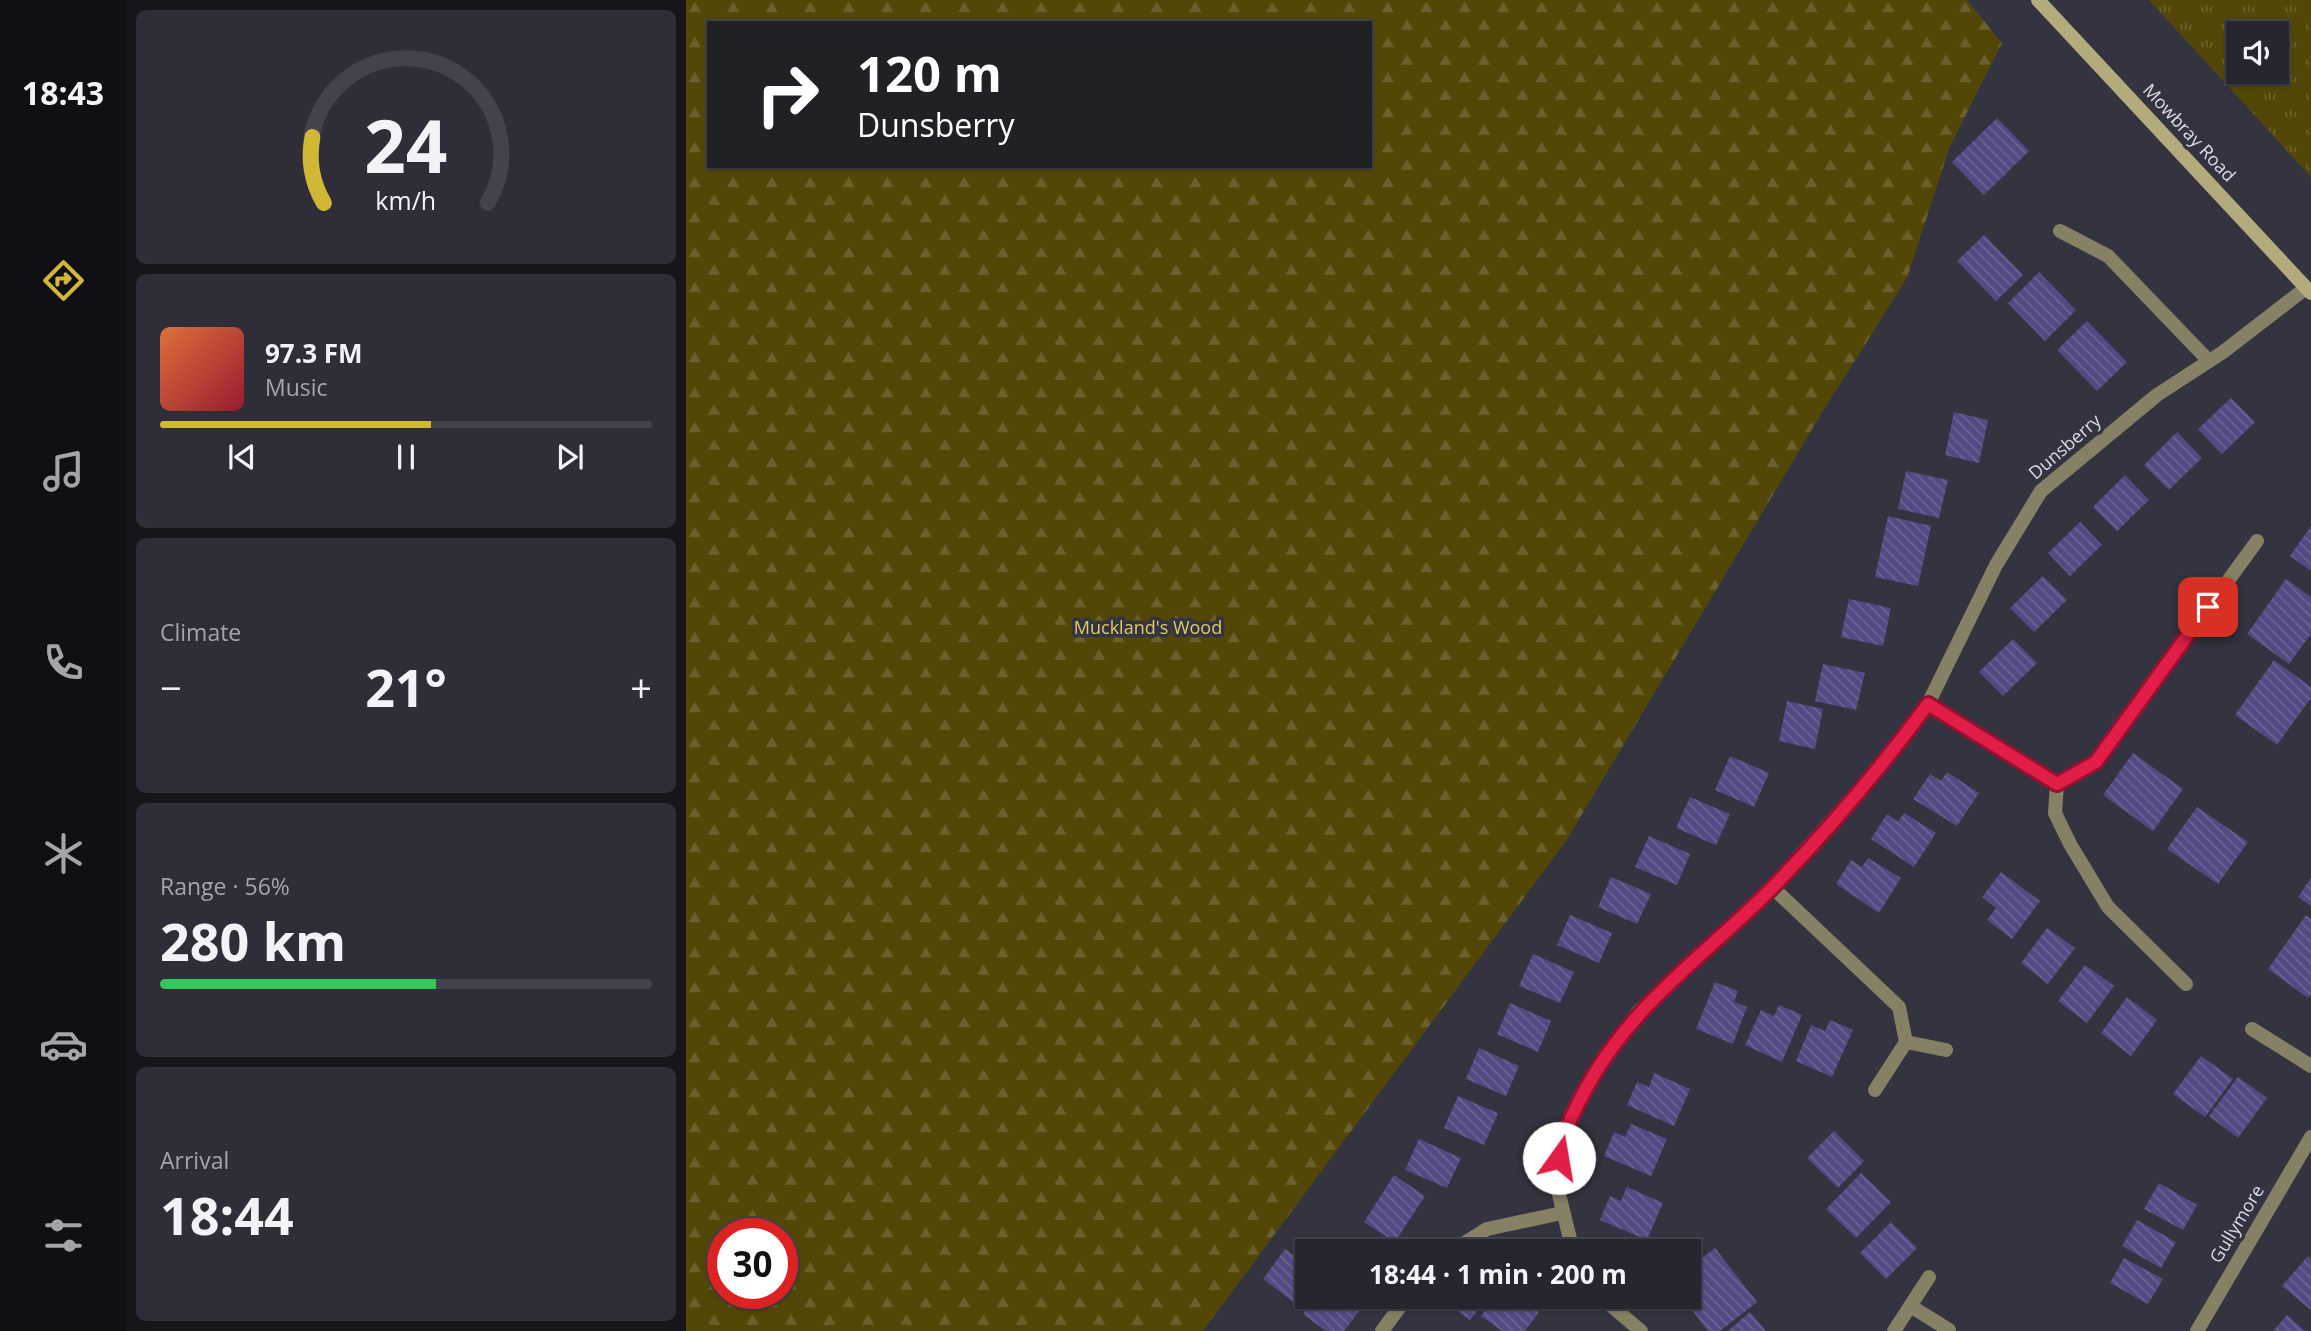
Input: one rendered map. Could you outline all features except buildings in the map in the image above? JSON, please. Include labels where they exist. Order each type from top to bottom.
[{"type":"street","name":"Mowbray Road","points":[[2038,0],[2308,290]]},
{"type":"street","points":[[2060,231],[2108,256],[2209,361]]},
{"type":"street","name":"Dunsberry","points":[[1570,1239],[1556,1182],[1562,1133],[1592,1076],[1638,1012],[1772,887],[1894,751],[1928,704],[1996,565],[2040,491],[2157,395],[2308,290]]},
{"type":"street","points":[[2057,784],[2096,762],[2257,541]]},
{"type":"street","points":[[1928,704],[2057,784]]},
{"type":"street","points":[[2057,784],[2055,813],[2070,844],[2108,906],[2186,984]]},
{"type":"street","points":[[1772,887],[1899,1006],[1906,1042],[1875,1090]]},
{"type":"street","points":[[2252,1029],[2311,1066]]},
{"type":"street","points":[[1906,1042],[1947,1050]]},
{"type":"street","name":"Gullymore","points":[[2197,1331],[2311,1137]]},
{"type":"street","points":[[1471,1239],[1487,1229],[1562,1213]]},
{"type":"street","points":[[1894,1331],[1929,1278]]},
{"type":"street","points":[[1912,1307],[1949,1330]]},
{"type":"street","points":[[1382,1331],[1398,1309]]},
{"type":"street","points":[[1615,1309],[1640,1331]]},
{"type":"green space","name":"Muckland's Wood","points":[[686,0],[1967,0],[2002,43],[1950,146],[1907,278],[1823,411],[1566,841],[1203,1331],[686,1331]]},
{"type":"green space","points":[[2149,0],[2311,0],[2311,177]]},
{"type":"route","points":[[1559,1158],[1562,1133],[1592,1076],[1638,1012],[1772,887],[1894,751],[1928,704],[2057,784],[2096,762],[2208,607]]}]
